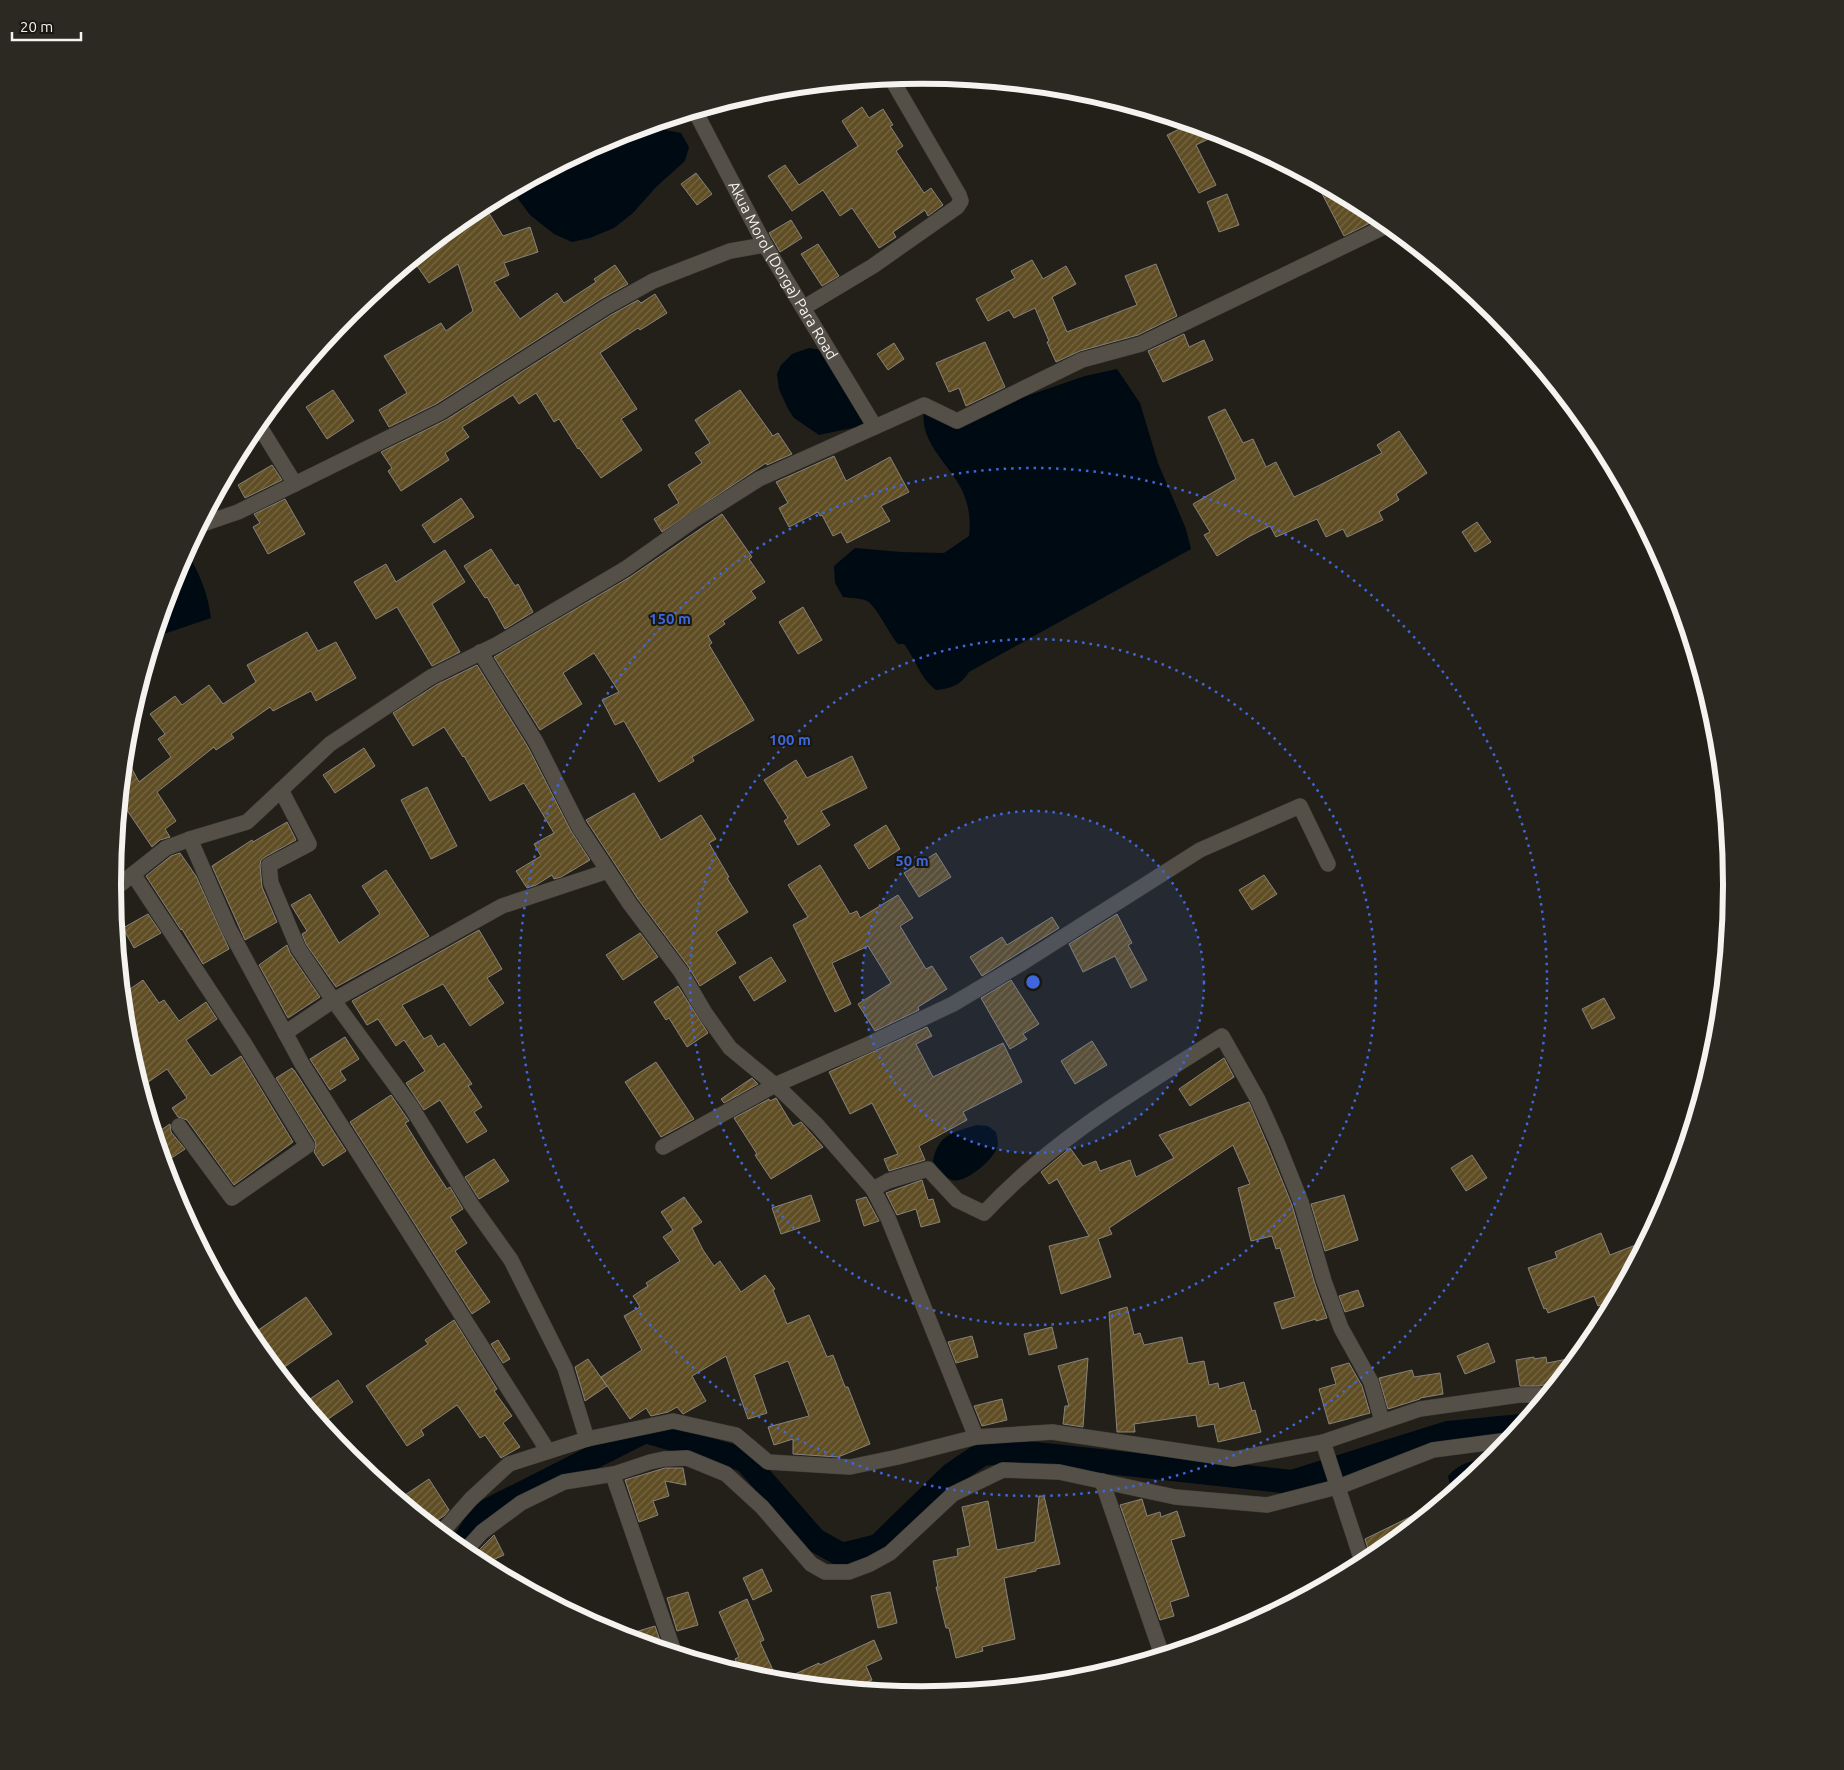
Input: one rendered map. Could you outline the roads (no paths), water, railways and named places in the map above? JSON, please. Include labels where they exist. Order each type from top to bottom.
[{"type":"street","points":[[803,308],[874,266],[958,207],[961,201],[894,85]]},
{"type":"street","name":"Akua Morol (Dorga) Para Road","points":[[697,116],[765,245],[875,427]]},
{"type":"street","points":[[121,883],[166,848],[247,822],[330,744],[431,677],[498,644],[624,569],[694,520],[759,479],[924,405],[957,421],[1082,360],[1141,344],[1381,229]]},
{"type":"street","points":[[208,522],[238,512],[441,412],[606,307],[653,281],[730,251],[765,245]]},
{"type":"street","points":[[262,431],[295,484]]},
{"type":"street","points":[[480,652],[536,742],[579,827],[630,904],[681,972],[705,1013],[730,1048],[775,1085],[818,1125],[873,1189],[888,1218],[976,1437]]},
{"type":"street","points":[[281,790],[309,844],[269,865],[270,883],[298,948],[412,1108],[471,1204],[512,1260],[565,1368],[587,1439]]},
{"type":"street","points":[[663,1147],[775,1085],[868,1045],[952,1004],[1022,963],[1200,850],[1300,806],[1328,864]]},
{"type":"street","points":[[190,839],[228,929],[302,1064],[548,1451]]},
{"type":"street","points":[[285,1033],[334,1000],[502,906],[608,871]]},
{"type":"street","points":[[134,874],[244,1043],[307,1146],[232,1198],[179,1126]]},
{"type":"street","points":[[873,1189],[888,1181],[928,1170],[957,1200],[984,1213],[1040,1159],[1100,1114],[1222,1036],[1258,1100],[1277,1142],[1301,1202],[1324,1281],[1341,1328],[1371,1382],[1382,1421]]},
{"type":"street","points":[[445,1529],[471,1499],[509,1464],[587,1439],[673,1421],[736,1435],[768,1462],[850,1467],[976,1437],[1052,1432],[1234,1459],[1323,1442],[1420,1409],[1518,1395],[1539,1395]]},
{"type":"street","points":[[470,1546],[482,1532],[522,1503],[564,1482],[614,1474],[650,1462],[687,1458],[726,1474],[762,1507],[811,1564],[825,1572],[849,1572],[870,1564],[890,1553],[953,1494],[1003,1470],[1059,1472],[1175,1497],[1267,1505],[1338,1487],[1433,1450],[1499,1441]]},
{"type":"street","points":[[1323,1442],[1360,1555]]},
{"type":"street","points":[[614,1474],[672,1646]]},
{"type":"street","points":[[1102,1480],[1161,1650]]},
{"type":"waterway","points":[[464,1542],[481,1514],[645,1431],[745,1460],[815,1540],[842,1555],[878,1546],[951,1475],[982,1454],[1008,1451],[1292,1482],[1448,1433],[1512,1427]]}]
